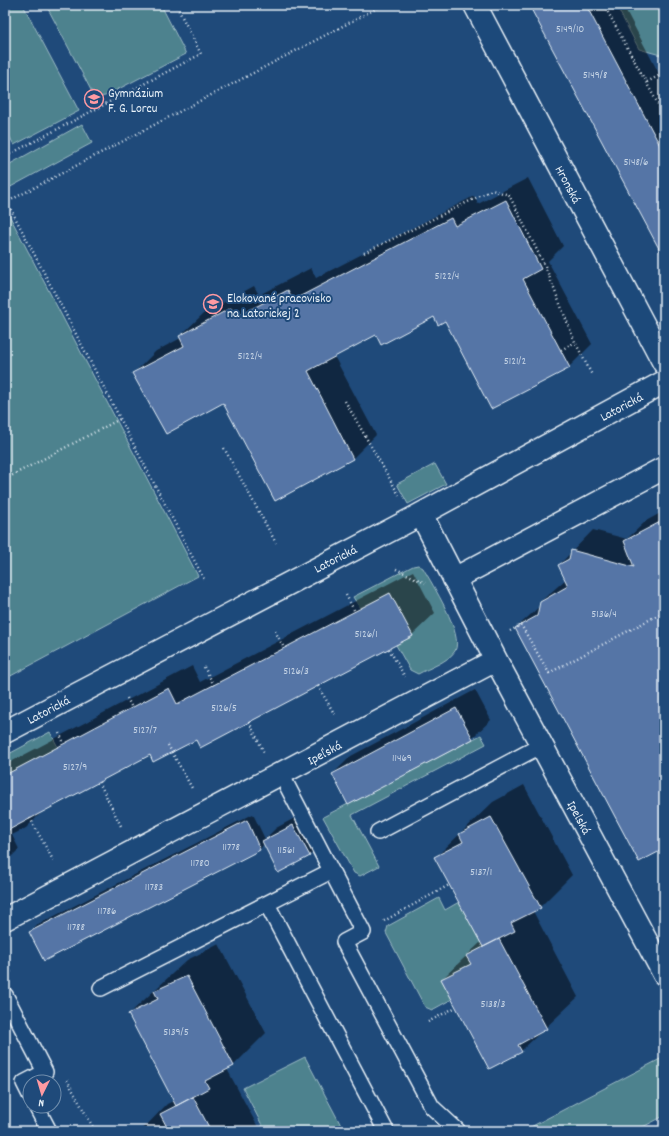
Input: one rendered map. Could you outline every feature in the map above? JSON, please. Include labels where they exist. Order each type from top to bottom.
[{"type":"street","name":"Hronská","points":[[475,5],[664,363]]},
{"type":"street","name":"Latorická","points":[[5,732],[421,514],[664,382]]},
{"type":"street","points":[[454,579],[664,468]]},
{"type":"street","points":[[421,514],[496,660]]},
{"type":"street","name":"Ipelská","points":[[496,660],[664,974]]},
{"type":"street","name":"Ipeľská","points":[[5,920],[496,660]]},
{"type":"lane","points":[[378,832],[542,745]]},
{"type":"lane","points":[[282,774],[363,932],[344,942],[432,1107],[458,1131]]},
{"type":"lane","points":[[101,988],[331,871]]},
{"type":"lane","points":[[267,904],[386,1131]]},
{"type":"lane","points":[[7,1002],[45,1072],[41,1074]]},
{"type":"lane","points":[[40,1114],[49,1131]]},
{"type":"path","points":[[5,143],[10,154],[201,54],[176,5]]},
{"type":"path","points":[[204,579],[6,203],[383,5]]},
{"type":"path","points":[[604,5],[664,115]]},
{"type":"path","points":[[647,82],[664,73]]},
{"type":"path","points":[[364,253],[492,190],[509,195],[545,266],[575,342],[592,375]]},
{"type":"path","points":[[560,350],[575,342]]},
{"type":"path","points":[[345,402],[391,482]]},
{"type":"path","points":[[5,479],[120,419]]},
{"type":"path","points":[[224,448],[276,543]]},
{"type":"path","points":[[396,569],[427,584]]},
{"type":"path","points":[[346,595],[355,612]]},
{"type":"path","points":[[521,625],[549,673],[664,612]]},
{"type":"path","points":[[275,631],[284,648]]},
{"type":"path","points":[[389,648],[406,678]]},
{"type":"path","points":[[204,667],[214,685]]},
{"type":"path","points":[[318,686],[335,716]]},
{"type":"path","points":[[249,722],[265,753]]},
{"type":"path","points":[[168,745],[194,791]]},
{"type":"path","points":[[99,782],[123,829]]},
{"type":"path","points":[[30,818],[55,865]]},
{"type":"path","points":[[384,922],[449,885]]},
{"type":"path","points":[[428,1022],[456,1007]]},
{"type":"green space","points":[[5,5],[23,5],[79,111],[14,145],[5,128]]},
{"type":"green space","points":[[46,5],[161,5],[186,54],[105,96],[99,97],[92,92]]},
{"type":"green space","points":[[616,5],[664,5],[664,56],[639,49]]},
{"type":"green space","points":[[82,124],[92,143],[5,190],[5,155],[10,164]]},
{"type":"green space","points":[[7,211],[198,576],[5,679],[5,212]]},
{"type":"green space","points":[[435,464],[446,484],[408,504],[397,484]]},
{"type":"green space","points":[[418,565],[423,568],[446,609],[457,643],[455,651],[452,655],[418,674],[410,670],[396,645],[413,636],[390,593],[360,608],[353,597],[413,566]]},
{"type":"green space","points":[[50,732],[58,747],[5,775],[5,756]]},
{"type":"green space","points":[[481,735],[486,744],[352,815],[379,866],[360,876],[354,873],[323,817]]},
{"type":"green space","points":[[439,898],[445,910],[459,902],[483,947],[466,956],[471,964],[441,979],[452,999],[432,1010],[425,1007],[386,933],[388,926]]},
{"type":"green space","points":[[305,1057],[344,1131],[265,1131],[243,1088]]},
{"type":"green space","points":[[664,1057],[664,1116],[635,1131],[523,1131]]},
{"type":"building","points":[[529,5],[586,5],[664,153],[664,258]]},
{"type":"building","points":[[506,200],[541,269],[523,279],[570,368],[491,409],[445,321],[438,325],[434,317],[381,345],[376,335],[308,371],[353,459],[275,501],[223,403],[166,434],[132,373],[184,346],[179,336],[231,308],[236,317],[288,290],[293,300],[451,218],[455,226]]},
{"type":"building","points":[[664,520],[664,849],[639,862],[515,628],[537,616],[540,602],[568,586],[558,565],[569,559],[571,550],[634,567],[624,541]]},
{"type":"building","points":[[390,593],[413,636],[200,748],[196,740],[153,762],[150,755],[5,832],[5,775],[169,688],[177,704]]},
{"type":"building","points":[[456,708],[473,739],[348,805],[332,774]]},
{"type":"building","points":[[491,817],[541,908],[511,923],[515,931],[483,947],[434,857],[463,842],[459,834]]},
{"type":"building","points":[[247,820],[260,850],[44,961],[29,932]]},
{"type":"building","points":[[293,825],[310,856],[278,873],[262,841]]},
{"type":"building","points":[[499,939],[547,1029],[518,1045],[522,1052],[489,1069],[441,979],[471,964],[466,956]]},
{"type":"building","points":[[187,976],[234,1066],[205,1081],[209,1088],[176,1106],[128,1014],[158,999],[154,991]]},
{"type":"building","points":[[193,1097],[211,1131],[169,1131],[160,1114]]},
{"type":"place","name":"Gymnázium F. G. Lorcu","points":[[94,99]]},
{"type":"place","name":"Elokované pracovisko na Latorickej 2","points":[[213,304]]}]
